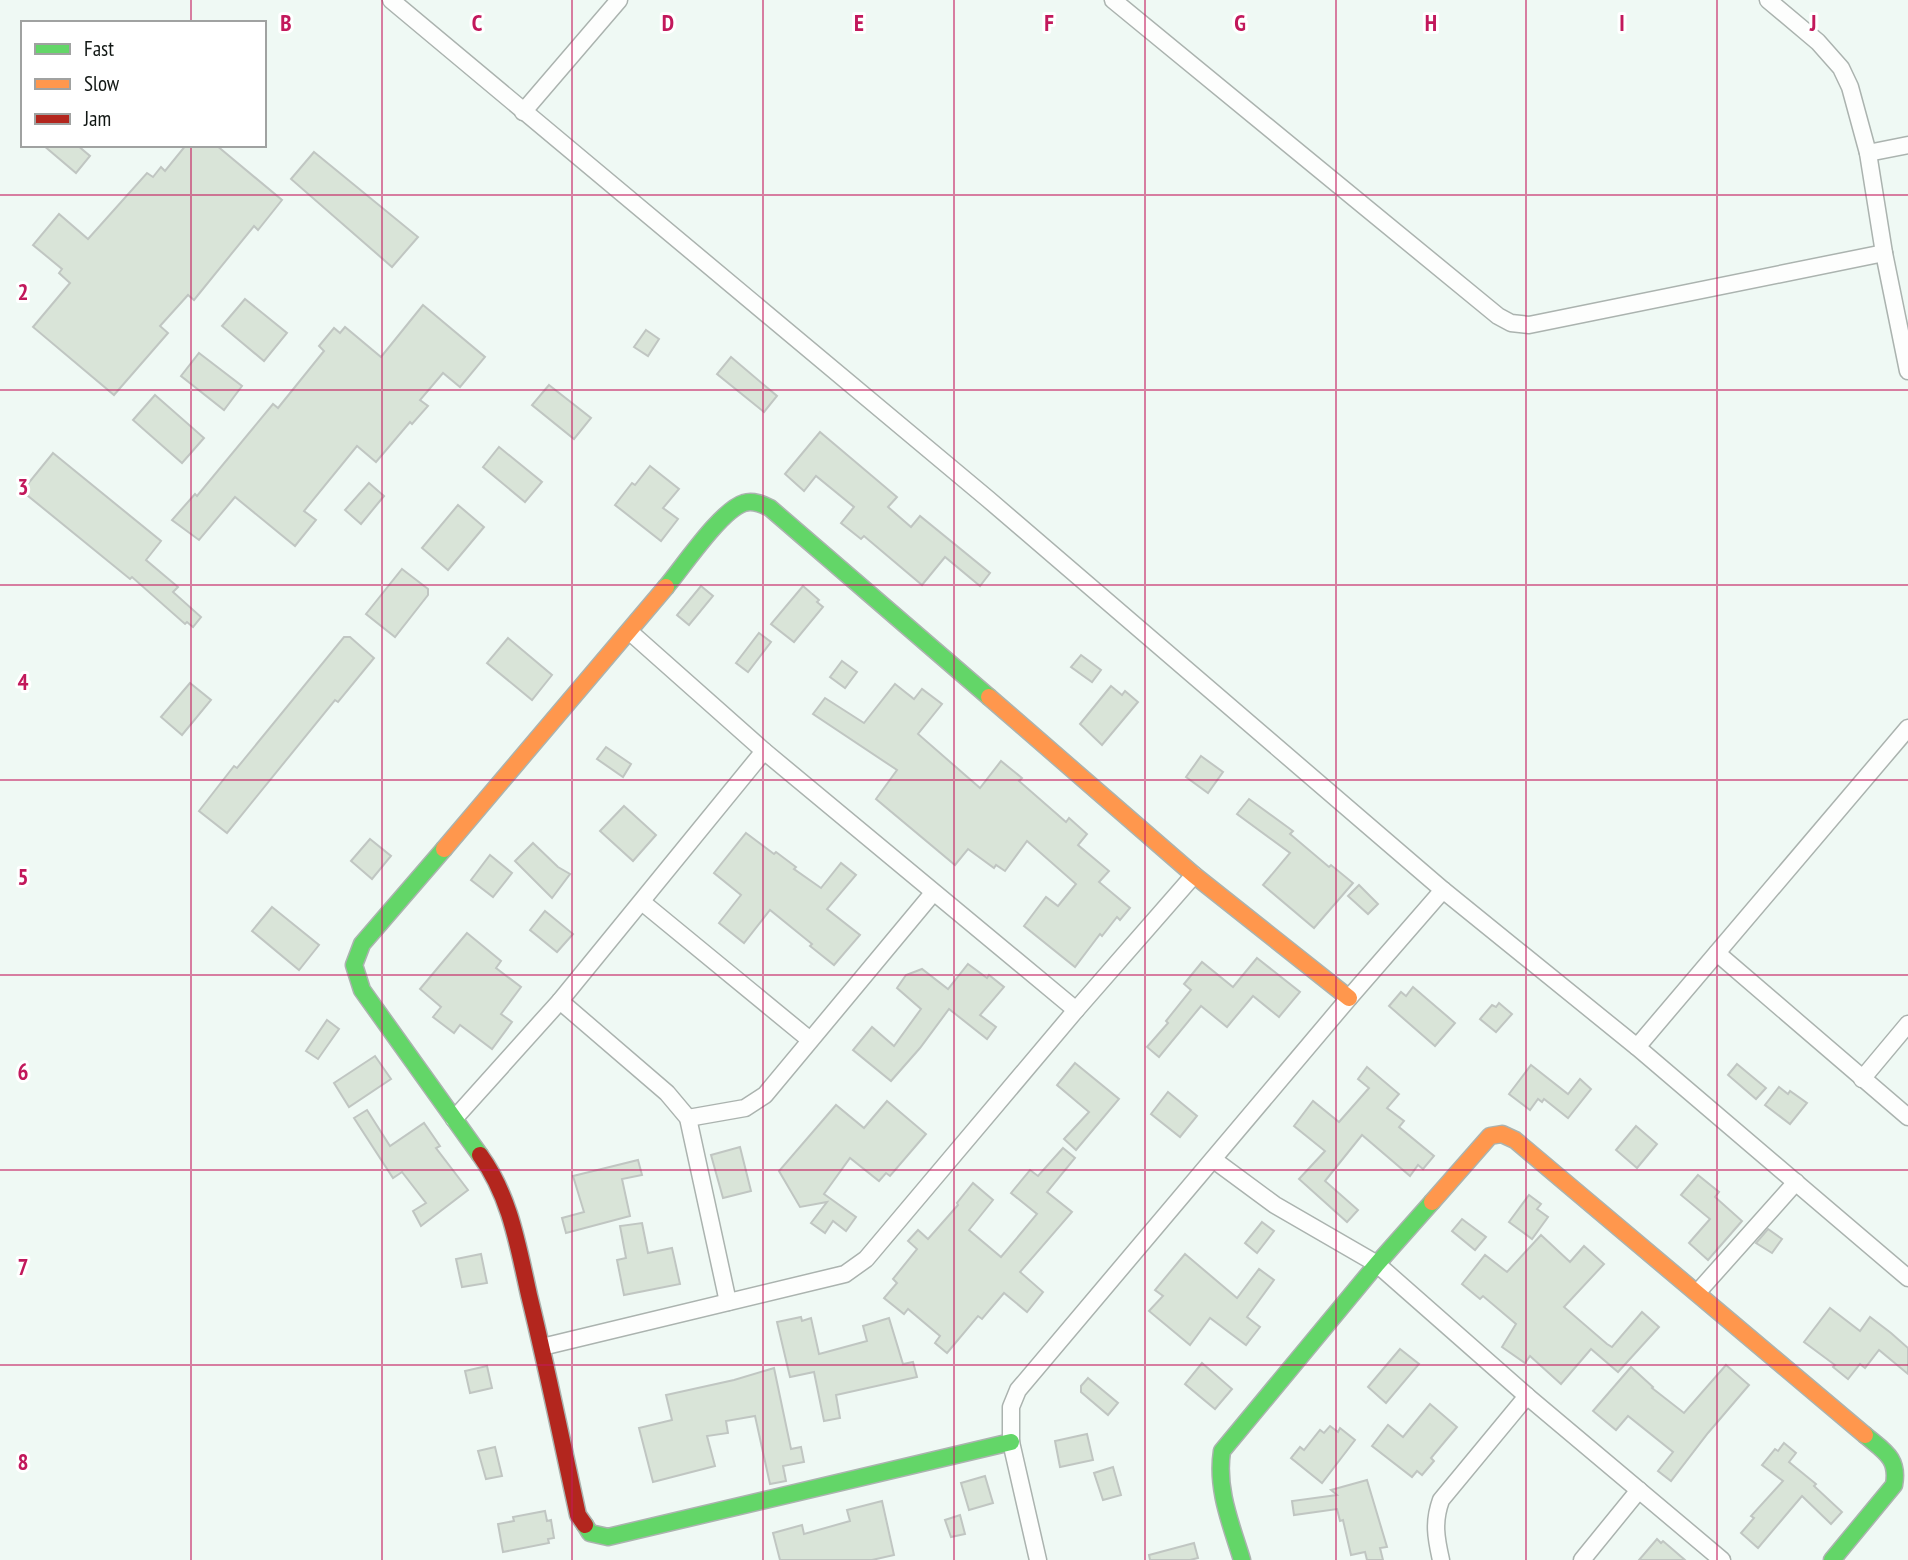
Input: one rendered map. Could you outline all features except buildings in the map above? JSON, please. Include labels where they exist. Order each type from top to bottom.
[{"type":"street","points":[[391,0],[988,499],[1443,890],[1637,1047],[1908,1278]]},
{"type":"street","points":[[523,112],[619,0]]},
{"type":"street","points":[[1113,0],[1431,262],[1498,316],[1511,323],[1529,325],[1884,253]]},
{"type":"street","points":[[1768,0],[1818,42],[1841,68],[1850,87],[1868,153],[1884,253],[1905,337],[1908,371]]},
{"type":"street","points":[[1868,153],[1908,145]]},
{"type":"street","points":[[1011,1442],[608,1536],[590,1533],[578,1515],[542,1347],[507,1203],[493,1172],[362,990],[354,965],[362,944],[630,632],[727,513],[744,502],[755,501],[770,508],[1194,874],[1349,998]]},
{"type":"street","points":[[630,632],[764,751],[1076,1010]]},
{"type":"street","points":[[1637,1047],[1908,728]]},
{"type":"street","points":[[454,1119],[560,1001],[764,751]]},
{"type":"street","points":[[542,1347],[845,1274],[866,1259],[1194,874]]},
{"type":"street","points":[[1038,1560],[1011,1442],[1010,1407],[1018,1390],[1443,890]]},
{"type":"street","points":[[688,1118],[744,1108],[765,1095],[933,893]]},
{"type":"street","points":[[642,902],[810,1040]]},
{"type":"street","points":[[1717,953],[1908,1117]]},
{"type":"street","points":[[560,1001],[667,1093],[688,1118],[728,1302]]},
{"type":"street","points":[[1862,1079],[1908,1024]]},
{"type":"street","points":[[1242,1560],[1220,1482],[1218,1466],[1222,1451],[1377,1264],[1490,1136],[1502,1134],[1515,1140],[1891,1455],[1897,1470],[1894,1485],[1832,1560]]},
{"type":"street","points":[[1214,1160],[1275,1205],[1377,1264],[1527,1396],[1722,1560]]},
{"type":"street","points":[[1697,1293],[1796,1182]]},
{"type":"street","points":[[1441,1560],[1435,1529],[1441,1500],[1527,1396]]},
{"type":"street","points":[[1582,1560],[1639,1490]]},
{"type":"traffic: fast","points":[[666,587],[724,516],[744,503],[761,504],[770,508],[989,697]]},
{"type":"traffic: fast","points":[[444,849],[362,944],[354,965],[362,990],[480,1155]]},
{"type":"traffic: fast","points":[[1242,1560],[1223,1493],[1222,1451],[1432,1202]]},
{"type":"traffic: fast","points":[[1832,1560],[1894,1485],[1894,1468],[1889,1456],[1865,1435]]},
{"type":"traffic: fast","points":[[585,1525],[590,1533],[608,1537],[1011,1442]]},
{"type":"traffic: slow","points":[[444,849],[666,587]]},
{"type":"traffic: slow","points":[[989,697],[1194,875],[1349,998]]},
{"type":"traffic: slow","points":[[1432,1202],[1490,1136],[1502,1134],[1515,1140],[1865,1435]]},
{"type":"traffic: jam","points":[[480,1155],[499,1187],[512,1222],[578,1515],[585,1525]]}]
